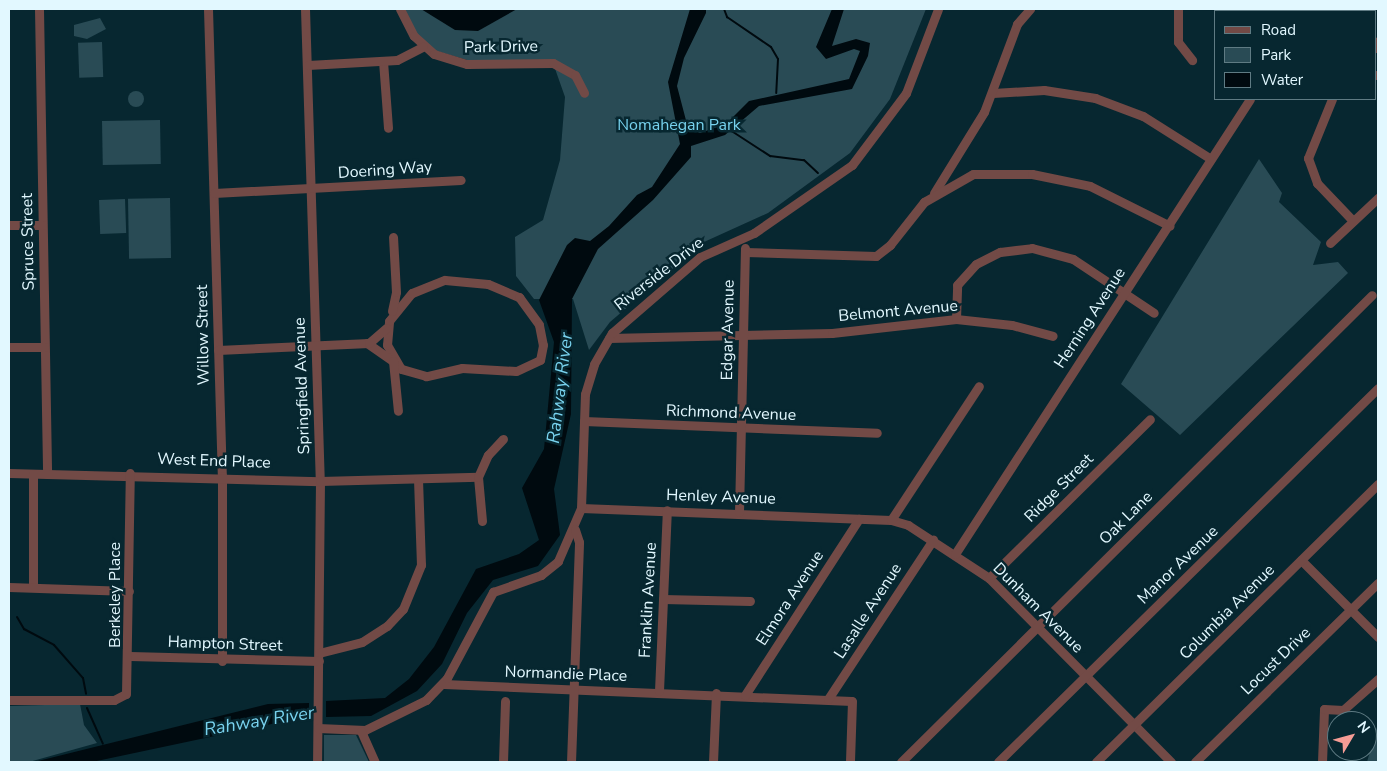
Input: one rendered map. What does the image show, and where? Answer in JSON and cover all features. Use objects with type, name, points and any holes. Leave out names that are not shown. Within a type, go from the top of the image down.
[{"type":"street","name":"Spruce Street","points":[[38,9],[46,474]]},
{"type":"street","name":"Willow Street","points":[[208,9],[222,476],[222,661]]},
{"type":"street","name":"Springfield Avenue","points":[[305,9],[320,481],[317,762]]},
{"type":"street","points":[[308,66],[383,61],[405,57],[423,47],[400,9]]},
{"type":"street","name":"Riverside Drive","points":[[444,684],[488,597],[500,587],[551,568],[575,530],[581,508],[584,421],[589,378],[609,338],[635,309],[700,256],[744,239],[821,190],[864,152],[906,93],[938,9]]},
{"type":"street","points":[[745,252],[869,258],[890,245],[933,195],[993,93],[1017,24],[1030,9]]},
{"type":"street","points":[[1178,9],[1178,42],[1192,60]]},
{"type":"street","name":"Park Drive","points":[[423,47],[467,64],[553,63],[575,75],[584,93]]},
{"type":"street","points":[[383,61],[388,128]]},
{"type":"street","points":[[993,93],[1044,90],[1095,98],[1143,116],[1211,159]]},
{"type":"street","name":"Herning Avenue","points":[[955,554],[1170,226],[1249,100]]},
{"type":"street","points":[[1332,100],[1309,149],[1310,165],[1317,182],[1353,221]]},
{"type":"street","points":[[933,195],[973,174],[1032,174],[1100,190],[1170,226]]},
{"type":"street","name":"Doering Way","points":[[214,193],[312,190],[461,180]]},
{"type":"street","points":[[1330,243],[1378,198]]},
{"type":"street","points":[[9,225],[42,226]]},
{"type":"street","points":[[393,237],[396,292],[386,328],[393,361],[398,411]]},
{"type":"street","name":"Edgar Avenue","points":[[739,512],[744,239]]},
{"type":"street","points":[[956,319],[955,294],[962,277],[987,257],[1015,249],[1064,255],[1154,313]]},
{"type":"street","points":[[218,350],[366,343],[378,339],[401,303],[424,286],[445,280],[479,282],[505,289],[525,302],[539,325],[543,345],[540,360],[522,370],[462,368],[426,376],[401,370],[393,361],[366,343]]},
{"type":"street","name":"Oak Lane","points":[[901,762],[1372,295]]},
{"type":"street","name":"Belmont Avenue","points":[[609,338],[832,333],[956,319],[1012,325],[1053,336]]},
{"type":"street","points":[[9,347],[44,346]]},
{"type":"street","points":[[891,520],[979,386]]},
{"type":"street","name":"Manor Avenue","points":[[998,762],[1378,388]]},
{"type":"street","name":"Ridge Street","points":[[989,578],[1150,418]]},
{"type":"street","name":"Richmond Avenue","points":[[584,421],[877,433]]},
{"type":"street","points":[[482,521],[478,477],[488,455],[504,439]]},
{"type":"street","name":"West End Place","points":[[9,473],[130,473],[320,481],[478,477]]},
{"type":"street","name":"Berkeley Place","points":[[9,700],[105,700],[126,694],[130,656],[130,473]]},
{"type":"street","points":[[33,474],[33,587]]},
{"type":"street","name":"Hampton Street","points":[[130,656],[222,661],[319,657],[362,642],[387,626],[402,609],[421,565],[418,480]]},
{"type":"street","name":"Columbia Avenue","points":[[1096,762],[1378,484]]},
{"type":"street","name":"Henley Avenue","points":[[581,508],[739,512],[859,518]]},
{"type":"street","name":"Franklin Avenue","points":[[659,691],[667,510]]},
{"type":"street","name":"Dunham Avenue","points":[[859,518],[891,520],[932,540],[989,578],[1171,762]]},
{"type":"street","name":"Elmora Avenue","points":[[745,695],[859,518]]},
{"type":"street","points":[[571,762],[572,689],[580,542],[575,530]]},
{"type":"street","name":"Lasalle Avenue","points":[[828,699],[932,540]]},
{"type":"street","points":[[1301,560],[1378,637]]},
{"type":"street","name":"Locust Drive","points":[[1195,762],[1378,583]]},
{"type":"street","points":[[9,587],[129,591]]},
{"type":"street","points":[[663,599],[750,602]]},
{"type":"street","points":[[1322,762],[1324,709],[1343,710],[1378,679]]},
{"type":"street","points":[[318,728],[360,731],[426,700],[444,684]]},
{"type":"street","name":"Normandie Place","points":[[444,684],[716,693],[852,701],[850,762]]},
{"type":"street","points":[[713,762],[716,693]]},
{"type":"street","points":[[503,762],[506,701]]},
{"type":"street","points":[[360,731],[374,762]]},
{"type":"green space","name":"Nomahegan Park","points":[[400,9],[926,9],[890,99],[850,153],[768,213],[704,242],[610,322],[589,350],[573,299],[534,299],[516,276],[515,237],[543,220],[560,160],[565,97],[553,63],[481,64],[423,47]]},
{"type":"green space","points":[[100,18],[106,29],[87,39],[74,36],[74,25]]},
{"type":"green space","points":[[102,42],[103,77],[79,78],[78,43]]},
{"type":"green space","points":[[136,91],[142,93],[144,99],[142,105],[136,107],[130,105],[128,99],[130,93]]},
{"type":"green space","points":[[160,120],[161,164],[103,165],[102,121]]},
{"type":"green space","points":[[1259,159],[1282,193],[1279,202],[1321,242],[1313,265],[1338,262],[1348,273],[1180,435],[1121,384]]},
{"type":"green space","points":[[170,198],[171,258],[129,259],[128,199]]},
{"type":"green space","points":[[125,199],[126,233],[100,234],[99,200]]},
{"type":"green space","points":[[80,704],[84,725],[97,743],[29,762],[10,762],[10,706]]},
{"type":"green space","points":[[1377,727],[1378,762],[1367,762],[1377,761]]},
{"type":"green space","points":[[324,735],[356,735],[369,762],[324,762]]},
{"type":"water","points":[[421,9],[517,9],[478,31],[455,30]]},
{"type":"water","name":"Rahway River","points":[[690,9],[706,9],[706,13],[684,58],[677,86],[688,128],[700,133],[726,124],[749,101],[849,79],[860,51],[854,49],[826,59],[816,47],[832,9],[844,9],[832,46],[856,39],[870,43],[868,56],[852,89],[759,106],[725,135],[691,146],[691,157],[653,200],[598,249],[572,299],[571,414],[554,489],[560,535],[538,566],[493,580],[467,613],[442,664],[417,691],[371,716],[326,717],[326,701],[385,698],[409,679],[434,647],[476,569],[519,554],[539,540],[522,488],[544,449],[554,342],[539,300],[567,245],[575,238],[590,241],[609,226],[637,195],[652,187],[680,144],[668,82]]},
{"type":"water","name":"Rahway River","points":[[309,703],[309,716],[92,762],[34,762],[268,704]]},
{"type":"waterway","points":[[724,9],[727,17],[771,47],[778,59],[776,93]]},
{"type":"waterway","points":[[730,130],[770,156],[804,160],[818,173]]},
{"type":"waterway","points":[[17,617],[24,629],[54,645],[83,678],[86,694]]},
{"type":"waterway","points":[[87,708],[103,744]]}]
